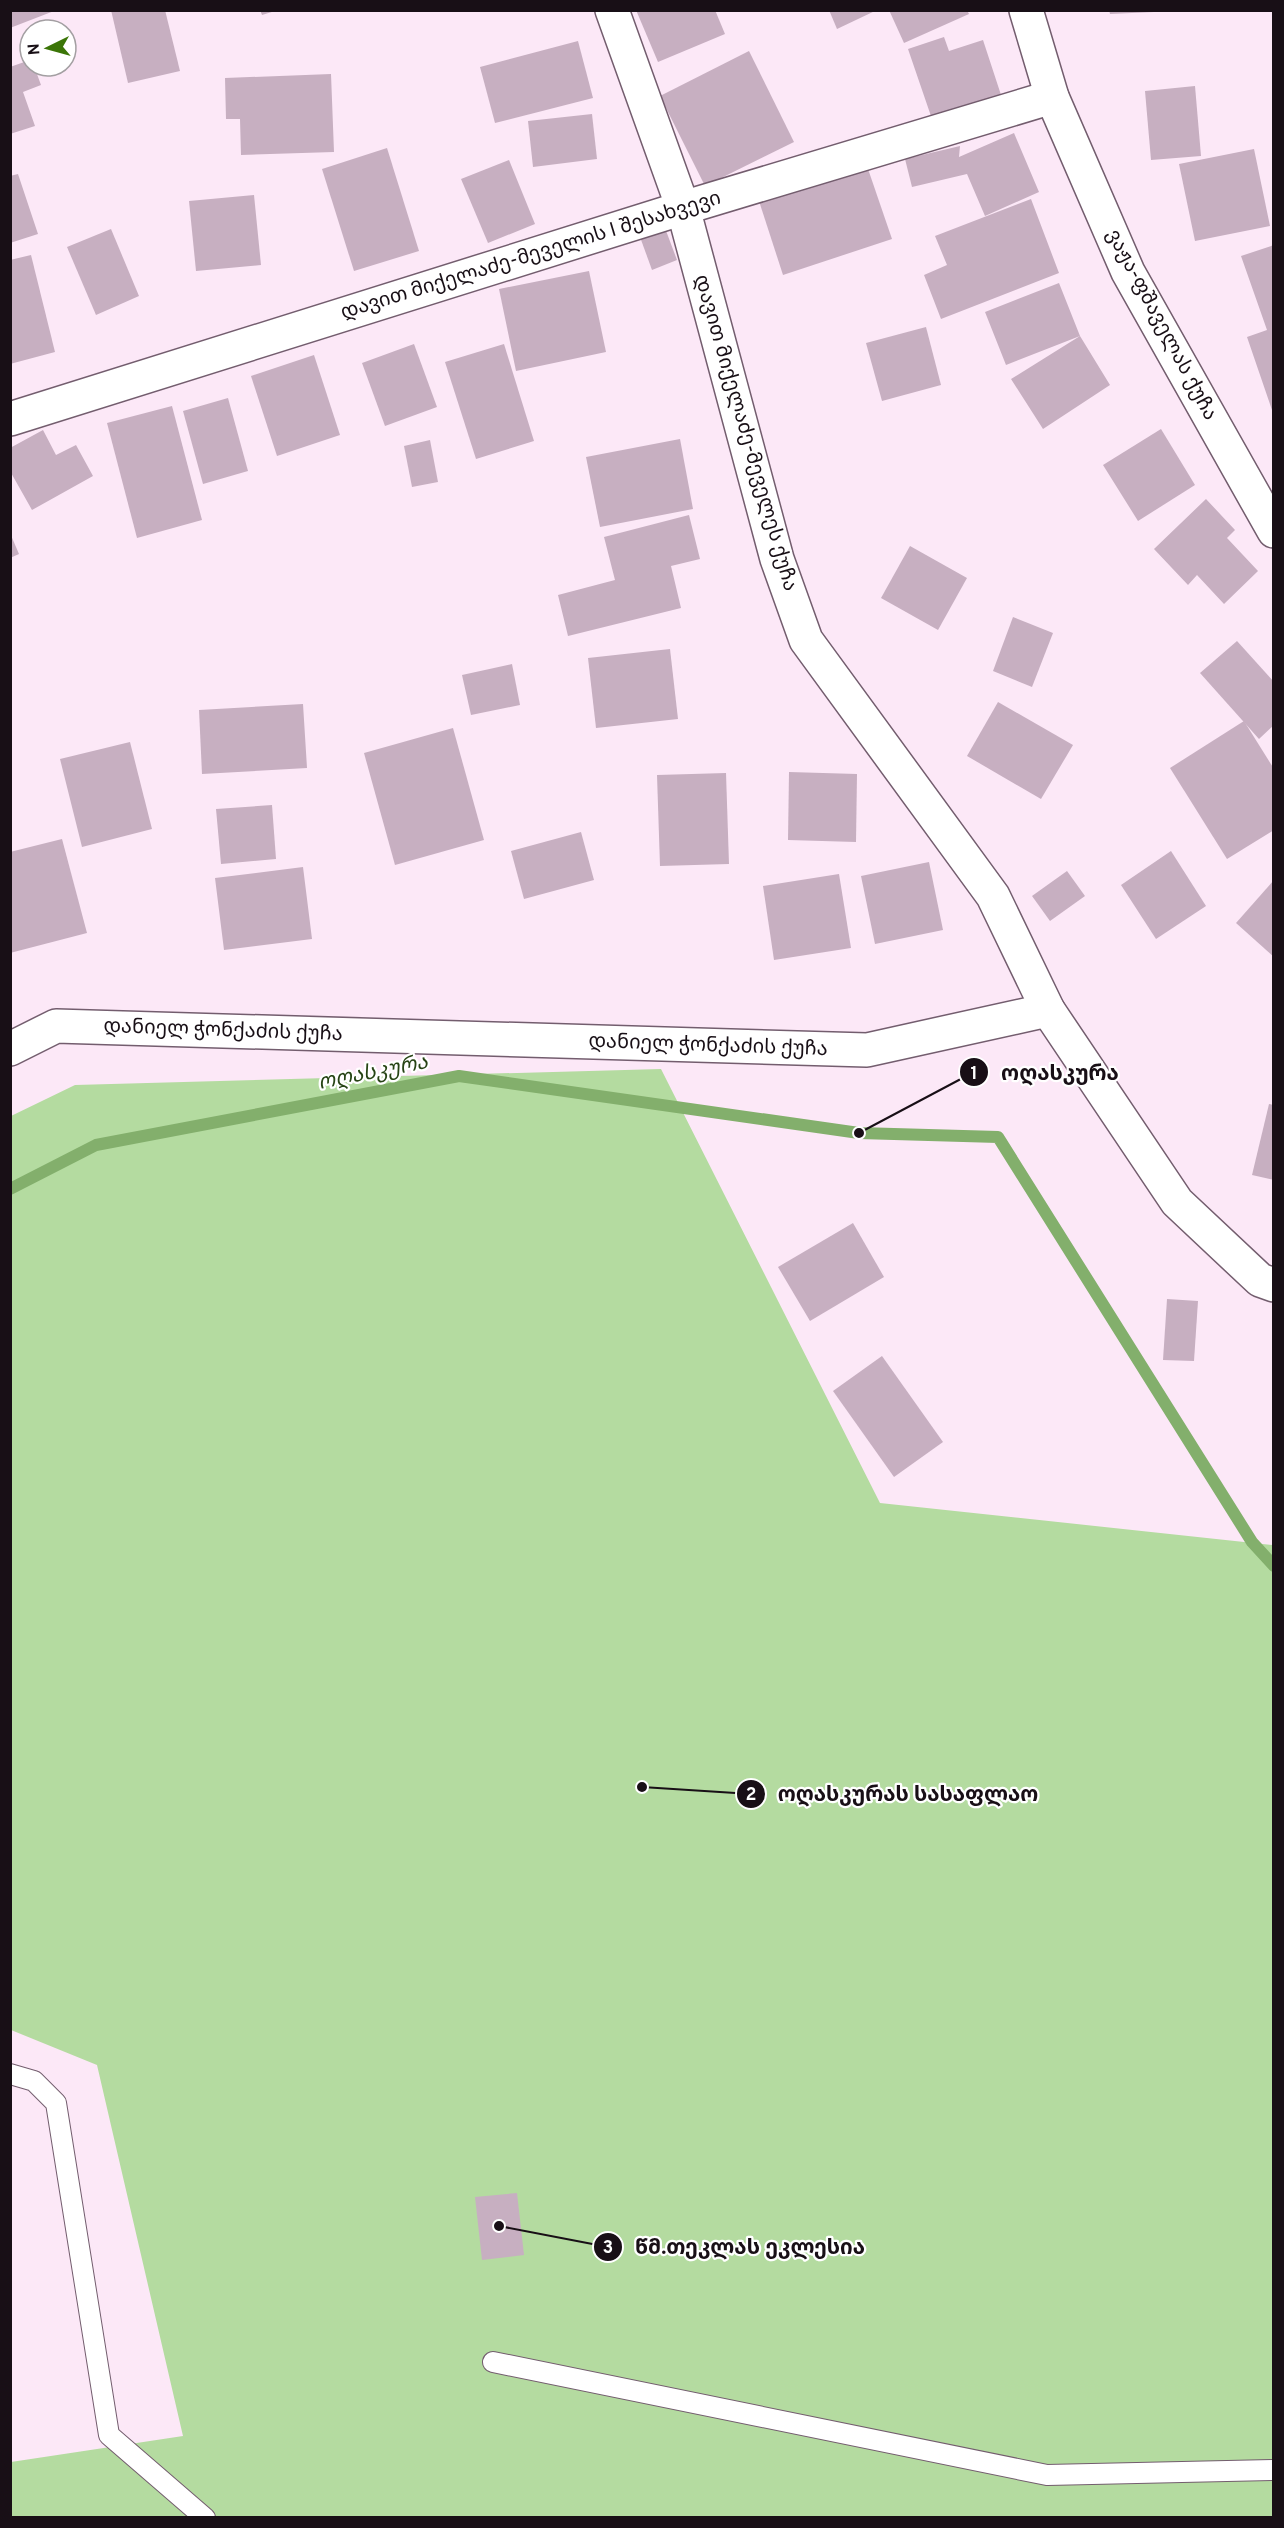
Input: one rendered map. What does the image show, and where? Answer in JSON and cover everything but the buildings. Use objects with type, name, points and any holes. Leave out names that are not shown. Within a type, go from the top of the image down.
[{"type":"street","name":"დავით მიქელაძე-მეველეს ქუჩა","points":[[612,10],[683,208],[777,559],[806,640],[993,896],[1048,1010]]},
{"type":"street","name":"ვაჟა-ფშაველას ქუჩა","points":[[1026,10],[1052,97],[1128,272],[1274,531]]},
{"type":"street","name":"დავით მიქელაძე-მეველის I შესახვევი","points":[[10,419],[683,208],[1052,97]]},
{"type":"street","name":"დანიელ ჭონქაძის ქუჩა","points":[[10,1049],[56,1026],[867,1050],[1048,1010]]},
{"type":"street","points":[[1048,1010],[1177,1202],[1260,1280],[1274,1285]]},
{"type":"lane","points":[[10,2074],[34,2081],[56,2103],[109,2435],[205,2517]]},
{"type":"lane","points":[[493,2362],[1047,2475],[1274,2470]]},
{"type":"green space","points":[[661,1069],[880,1503],[1273,1545],[1273,2517],[11,2518],[11,2462],[183,2436],[97,2065],[11,2030],[11,1116],[75,1085]]},
{"type":"waterway","name":"ოღასკურა","points":[[10,1189],[96,1145],[459,1076],[859,1133],[998,1137],[1252,1542],[1274,1566]]},
{"type":"place","name":"ოღასკურა","points":[[859,1133]]},
{"type":"place","name":"ოღასკურას სასაფლაო","points":[[642,1787]]},
{"type":"place","name":"წმ.თეკლას ეკლესია","points":[[499,2226]]}]
